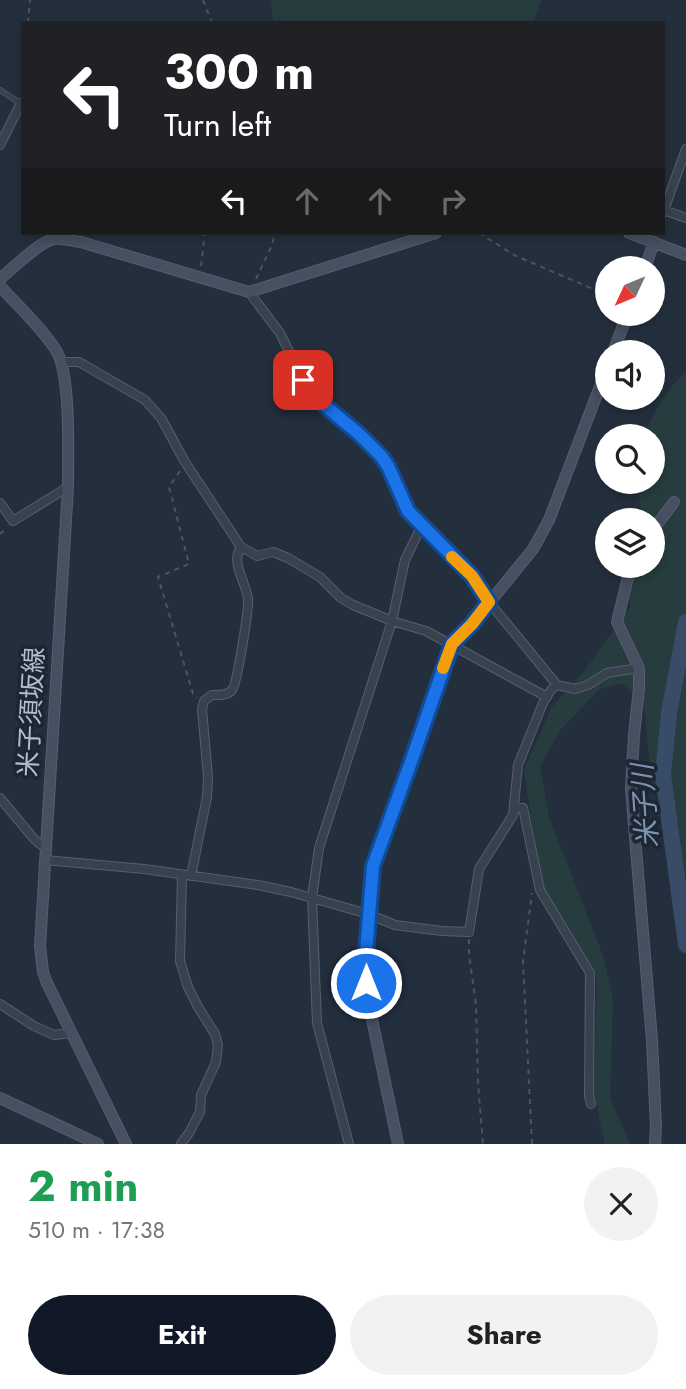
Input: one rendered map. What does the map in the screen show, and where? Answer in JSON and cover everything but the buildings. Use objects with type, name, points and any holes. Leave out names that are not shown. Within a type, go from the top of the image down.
[{"type":"street","points":[[0,145],[21,103]]},
{"type":"street","points":[[665,208],[672,185],[684,164],[686,149]]},
{"type":"street","points":[[665,211],[686,218]]},
{"type":"street","points":[[0,279],[50,239],[65,239],[249,292],[430,235]]},
{"type":"street","points":[[649,256],[656,237],[686,256]]},
{"type":"street","name":"米子須坂線","points":[[0,286],[51,343],[62,362],[65,385],[68,487],[41,959],[47,983],[126,1144]]},
{"type":"street","points":[[249,292],[280,333],[303,380],[324,405],[381,456],[408,511],[472,576],[489,602],[557,685],[575,689],[588,685],[607,673],[639,668]]},
{"type":"street","points":[[62,362],[79,362],[145,400],[161,418],[185,463],[242,547],[257,556],[273,552],[288,558],[320,578],[341,598],[353,605],[452,644],[547,697]]},
{"type":"street","points":[[398,1144],[368,1000],[365,965],[373,866],[452,644],[533,550],[549,520],[595,399]]},
{"type":"street","points":[[0,503],[13,521],[68,487]]},
{"type":"street","points":[[665,514],[674,502]]},
{"type":"street","points":[[349,1144],[317,1023],[312,898],[319,848],[392,621],[405,560],[422,525]]},
{"type":"street","points":[[181,1144],[200,1112],[201,1095],[216,1062],[218,1045],[215,1034],[188,987],[180,961],[186,875],[207,797],[208,777],[202,709],[204,701],[212,695],[229,693],[234,688],[248,600],[237,562],[237,552],[242,547]]},
{"type":"street","points":[[628,578],[617,622],[639,668],[631,789],[652,1040],[655,1144]]},
{"type":"street","points":[[0,798],[46,855],[258,885],[368,914],[395,925],[469,932],[479,869],[513,814],[518,765],[547,697],[557,685]]},
{"type":"street","points":[[514,807],[523,808],[540,890],[590,973],[591,1104]]},
{"type":"street","points":[[0,1004],[34,1026],[54,1035],[71,1033]]},
{"type":"street","points":[[0,1098],[98,1144]]},
{"type":"lane","points":[[0,90],[21,103]]},
{"type":"path","points":[[28,21],[30,0]]},
{"type":"path","points":[[202,0],[211,21]]},
{"type":"path","points":[[200,277],[205,235]]},
{"type":"path","points":[[249,292],[274,235]]},
{"type":"path","points":[[482,235],[516,256],[595,290]]},
{"type":"path","points":[[185,463],[169,487],[189,564],[158,577],[194,697],[204,701]]},
{"type":"path","points":[[0,534],[13,521]]},
{"type":"path","points":[[532,1144],[523,961],[531,897],[538,879]]},
{"type":"path","points":[[469,932],[484,1144]]},
{"type":"green space","points":[[271,0],[541,0],[534,21],[273,21]]},
{"type":"green space","points":[[686,373],[686,921],[678,831],[652,787],[644,704],[622,683],[600,689],[562,728],[540,766],[549,818],[604,958],[613,1000],[610,1098],[630,1144],[605,1144],[594,1094],[597,979],[541,886],[524,770],[551,708],[583,673],[630,607],[627,578],[665,578],[665,508],[640,508],[639,494],[665,494],[665,424],[649,424],[657,410],[665,410],[665,396]]},
{"type":"waterway","name":"米子川","points":[[686,622],[669,713],[663,774],[686,945]]},
{"type":"slow traffic","points":[[443,668],[452,644],[489,602],[472,576],[452,557]]},
{"type":"route","points":[[303,380],[324,405],[381,456],[408,511],[472,576],[489,602],[452,644],[373,866],[368,914],[366,983]]}]
